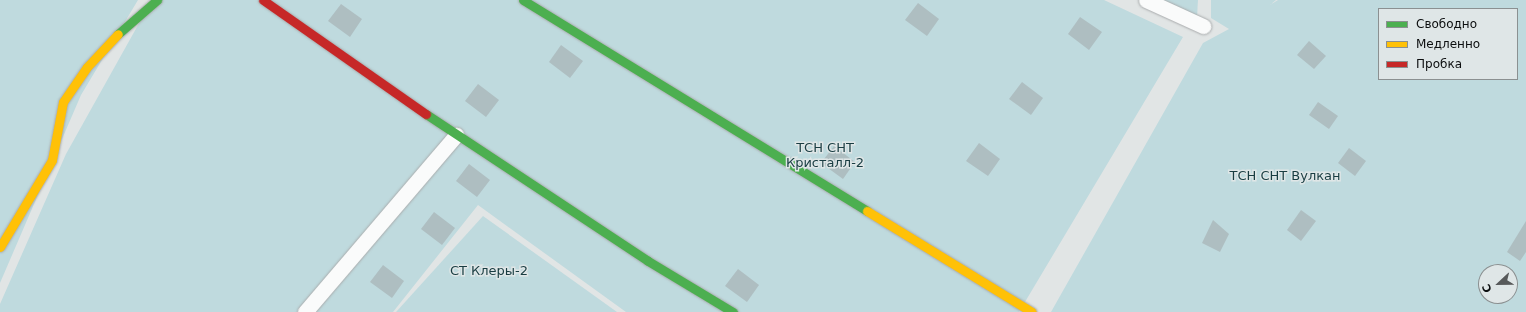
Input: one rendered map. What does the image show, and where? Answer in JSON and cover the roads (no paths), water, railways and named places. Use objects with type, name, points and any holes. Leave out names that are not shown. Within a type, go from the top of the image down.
[{"type":"street","points":[[0,247],[52,160],[63,102],[87,67],[119,33],[157,0]]},
{"type":"street","points":[[263,0],[456,135],[648,261],[733,312]]},
{"type":"street","points":[[523,0],[1032,312]]},
{"type":"street","points":[[1146,0],[1204,26]]},
{"type":"street","points":[[305,312],[456,135]]},
{"type":"park label","name":"ТСН СНТ Кристалл-2","points":[[825,156]]},
{"type":"park label","name":"ТСН СНТ Вулкан","points":[[1285,176]]},
{"type":"park label","name":"СТ Клеры-2","points":[[489,271]]}]
